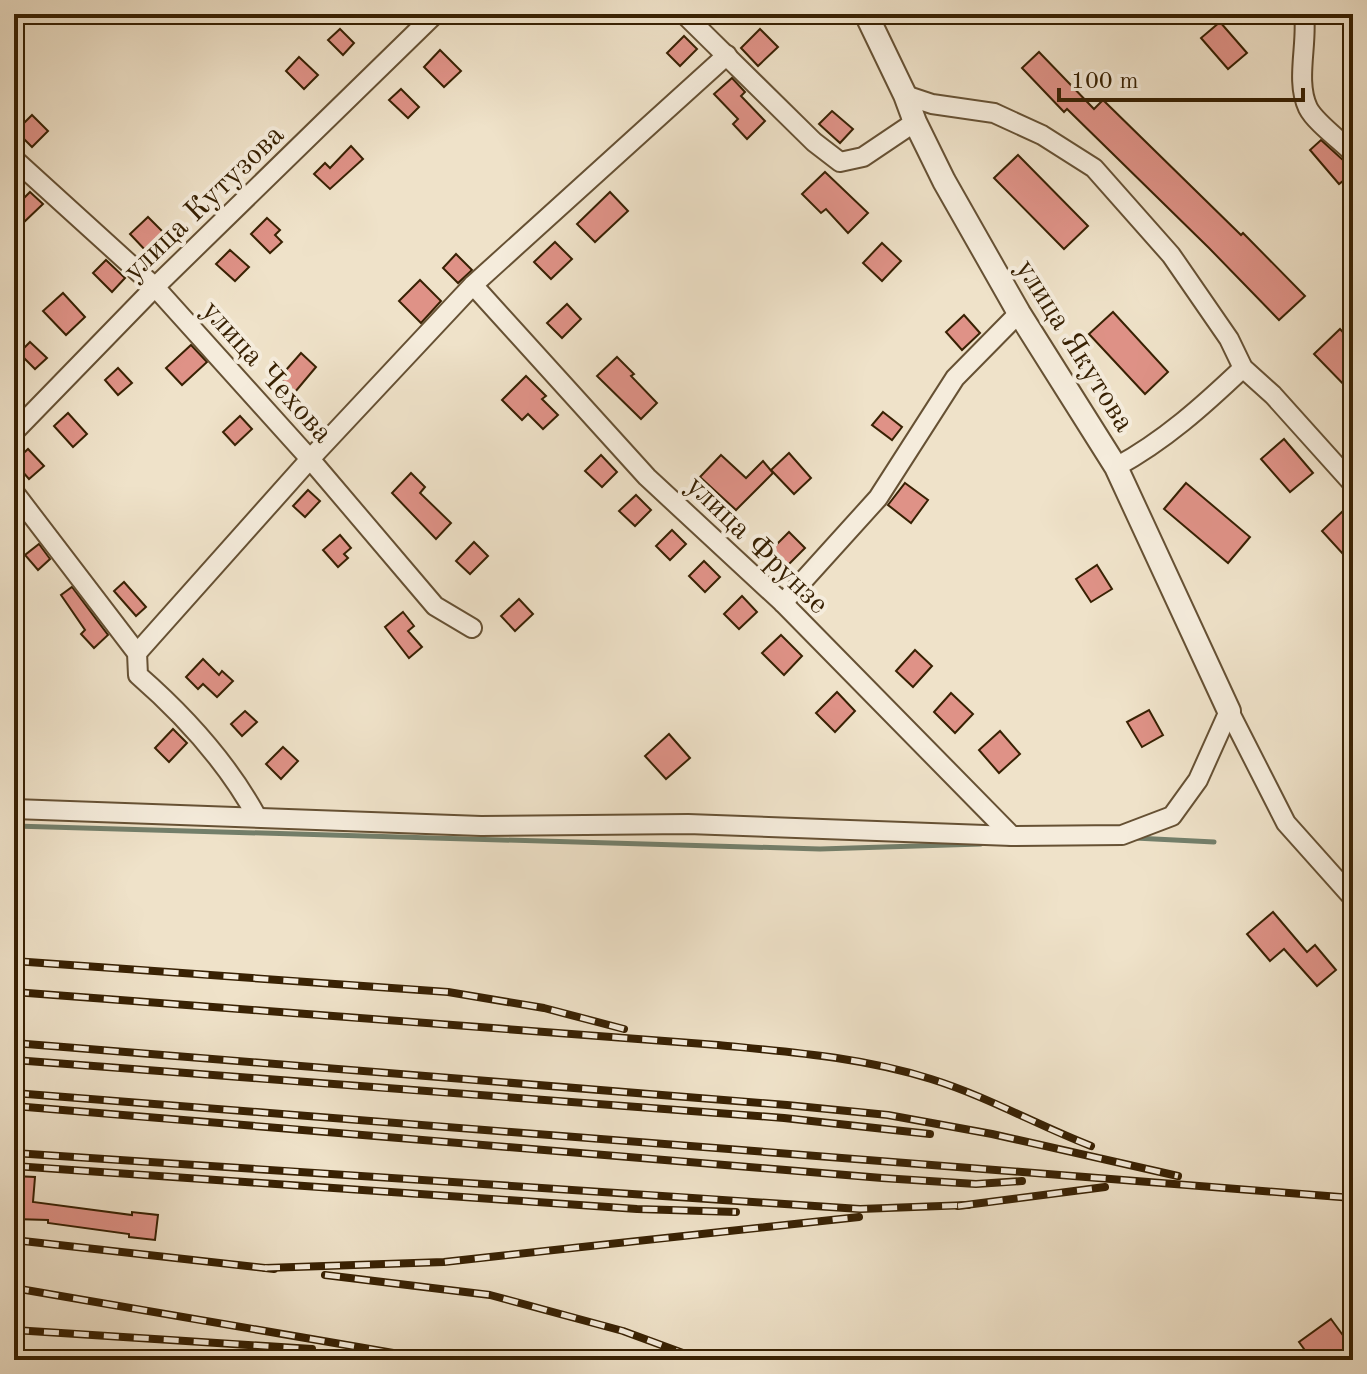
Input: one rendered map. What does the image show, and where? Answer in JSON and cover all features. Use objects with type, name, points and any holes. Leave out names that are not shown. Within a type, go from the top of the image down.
[{"type":"street","name":"улица Кутузова","points":[[14,432],[155,287],[435,14]]},
{"type":"street","points":[[684,14],[814,142],[840,162],[863,157],[915,122]]},
{"type":"street","name":"улица Якутова","points":[[866,14],[944,181],[1019,313],[1116,467],[1229,711]]},
{"type":"street","points":[[1304,14],[1307,34],[1303,88],[1309,110],[1353,153]]},
{"type":"street","points":[[137,653],[310,459],[473,285],[727,55]]},
{"type":"street","points":[[905,95],[932,104],[994,113],[1042,135],[1094,168],[1171,255],[1229,339],[1243,368],[1273,395],[1353,484]]},
{"type":"street","name":"улица Чехова","points":[[14,159],[155,287],[310,459],[435,606],[472,628]]},
{"type":"street","name":"улица Фрунзе","points":[[473,285],[647,477],[783,603],[1012,836]]},
{"type":"street","points":[[783,603],[878,498],[955,378],[1019,313]]},
{"type":"street","points":[[1116,467],[1143,453],[1187,420],[1243,368]]},
{"type":"street","points":[[14,492],[137,653],[138,675],[169,702],[226,767],[257,817]]},
{"type":"street","points":[[14,809],[481,826],[688,824],[1012,836],[1122,835],[1172,816],[1198,780],[1229,711]]},
{"type":"street","points":[[1229,711],[1286,823],[1353,898]]},
{"type":"building","points":[[1220,22],[1247,53],[1228,69],[1201,38]]},
{"type":"building","points":[[340,29],[354,43],[343,55],[328,40]]},
{"type":"building","points":[[760,29],[778,47],[758,66],[741,48]]},
{"type":"building","points":[[684,36],[697,49],[680,66],[667,53]]},
{"type":"building","points":[[440,50],[461,71],[444,87],[424,67]]},
{"type":"building","points":[[1039,52],[1094,109],[1103,100],[1305,296],[1279,320],[1209,248],[1067,109],[1064,112],[1022,68]]},
{"type":"building","points":[[299,57],[318,75],[304,89],[286,71]]},
{"type":"building","points":[[732,78],[745,92],[741,96],[765,121],[747,139],[733,124],[738,119],[714,94]]},
{"type":"building","points":[[401,89],[419,107],[408,118],[389,100]]},
{"type":"building","points":[[832,111],[853,129],[840,143],[819,124]]},
{"type":"building","points":[[32,115],[48,131],[32,147],[16,131]]},
{"type":"building","points":[[1321,140],[1345,162],[1353,165],[1353,173],[1339,184],[1310,150]]},
{"type":"building","points":[[351,146],[363,159],[330,189],[314,174],[325,163],[330,168]]},
{"type":"building","points":[[1018,155],[1088,226],[1064,249],[994,178]]},
{"type":"building","points":[[825,172],[868,213],[848,233],[826,209],[821,213],[802,194]]},
{"type":"building","points":[[30,192],[43,204],[23,223],[14,214],[14,208]]},
{"type":"building","points":[[610,192],[628,211],[595,242],[577,224]]},
{"type":"building","points":[[148,217],[166,235],[148,253],[130,234]]},
{"type":"building","points":[[267,218],[280,230],[275,235],[282,242],[270,253],[251,234]]},
{"type":"building","points":[[555,242],[572,259],[551,279],[534,262]]},
{"type":"building","points":[[882,243],[901,261],[882,281],[863,263]]},
{"type":"building","points":[[230,250],[249,267],[235,281],[216,264]]},
{"type":"building","points":[[456,254],[472,270],[458,283],[443,268]]},
{"type":"building","points":[[106,260],[125,278],[112,292],[93,273]]},
{"type":"building","points":[[420,280],[441,301],[421,323],[399,301]]},
{"type":"building","points":[[63,293],[85,317],[66,335],[43,311]]},
{"type":"building","points":[[567,304],[581,319],[562,338],[547,323]]},
{"type":"building","points":[[1113,312],[1168,372],[1145,394],[1089,334]]},
{"type":"building","points":[[964,315],[980,333],[962,350],[946,332]]},
{"type":"building","points":[[1340,329],[1353,343],[1353,394],[1314,354]]},
{"type":"building","points":[[30,342],[47,358],[35,369],[19,353]]},
{"type":"building","points":[[191,345],[207,362],[182,385],[166,368]]},
{"type":"building","points":[[301,353],[316,367],[295,392],[279,378]]},
{"type":"building","points":[[617,357],[657,403],[641,419],[597,376]]},
{"type":"building","points":[[118,368],[132,383],[118,395],[105,380]]},
{"type":"building","points":[[526,376],[546,396],[542,399],[558,415],[543,429],[528,414],[522,420],[502,400]]},
{"type":"building","points":[[883,412],[902,427],[892,440],[872,425]]},
{"type":"building","points":[[68,413],[87,434],[73,447],[54,426]]},
{"type":"building","points":[[240,416],[252,429],[235,445],[223,432]]},
{"type":"building","points":[[1284,439],[1313,473],[1290,492],[1261,459]]},
{"type":"building","points":[[28,449],[44,466],[29,479],[14,462]]},
{"type":"building","points":[[789,453],[811,478],[794,494],[771,470]]},
{"type":"building","points":[[601,455],[617,472],[602,487],[585,471]]},
{"type":"building","points":[[721,455],[746,478],[763,461],[773,473],[736,510],[700,477]]},
{"type":"building","points":[[411,473],[425,487],[420,493],[451,523],[436,539],[392,493]]},
{"type":"building","points":[[905,483],[928,500],[911,523],[888,505]]},
{"type":"building","points":[[1186,483],[1250,537],[1228,563],[1164,509]]},
{"type":"building","points":[[308,490],[320,501],[305,517],[293,506]]},
{"type":"building","points":[[636,495],[651,510],[635,526],[619,511]]},
{"type":"building","points":[[1344,510],[1353,520],[1353,565],[1322,531]]},
{"type":"building","points":[[672,530],[686,544],[670,560],[656,546]]},
{"type":"building","points":[[789,532],[805,548],[788,565],[772,549]]},
{"type":"building","points":[[340,535],[351,548],[344,554],[348,558],[338,567],[323,550]]},
{"type":"building","points":[[474,542],[488,556],[470,574],[456,561]]},
{"type":"building","points":[[39,544],[50,559],[38,570],[25,555]]},
{"type":"building","points":[[704,561],[720,577],[705,592],[689,576]]},
{"type":"building","points":[[1097,565],[1112,589],[1091,602],[1076,579]]},
{"type":"building","points":[[124,582],[146,607],[136,616],[114,591]]},
{"type":"building","points":[[72,587],[108,635],[94,648],[81,634],[85,630],[61,595]]},
{"type":"building","points":[[742,596],[757,612],[739,629],[724,614]]},
{"type":"building","points":[[519,599],[533,614],[515,631],[501,616]]},
{"type":"building","points":[[403,612],[414,626],[408,631],[422,647],[409,658],[385,627]]},
{"type":"building","points":[[781,635],[802,656],[784,675],[762,653]]},
{"type":"building","points":[[915,650],[932,666],[913,687],[896,671]]},
{"type":"building","points":[[203,659],[219,675],[222,671],[233,681],[217,697],[203,684],[198,689],[186,677]]},
{"type":"building","points":[[837,692],[855,711],[835,732],[816,713]]},
{"type":"building","points":[[951,693],[973,714],[955,733],[934,712]]},
{"type":"building","points":[[1149,710],[1163,735],[1142,747],[1127,722]]},
{"type":"building","points":[[245,711],[257,722],[242,736],[231,724]]},
{"type":"building","points":[[173,729],[187,743],[169,762],[155,748]]},
{"type":"building","points":[[1000,731],[1020,754],[999,773],[979,750]]},
{"type":"building","points":[[669,734],[690,758],[666,779],[645,756]]},
{"type":"building","points":[[283,747],[298,761],[281,779],[266,764]]},
{"type":"building","points":[[1273,912],[1307,952],[1315,945],[1336,970],[1317,986],[1284,949],[1270,961],[1247,934]]},
{"type":"building","points":[[14,1176],[35,1177],[33,1202],[132,1215],[132,1212],[158,1215],[155,1240],[48,1223],[48,1220],[14,1219]]},
{"type":"building","points":[[1331,1319],[1353,1349],[1353,1360],[1312,1360],[1299,1342]]},
{"type":"waterway","points":[[14,826],[820,849],[981,844]]},
{"type":"waterway","points":[[1135,838],[1214,842]]},
{"type":"railway","points":[[14,961],[448,992],[544,1008],[624,1029]]},
{"type":"railway","points":[[14,992],[718,1045],[826,1056],[879,1065],[951,1086],[1091,1146]]},
{"type":"railway","points":[[14,1043],[888,1115],[992,1134],[1178,1176]]},
{"type":"railway","points":[[14,1060],[784,1118],[930,1134]]},
{"type":"railway","points":[[14,1093],[1353,1198]]},
{"type":"railway","points":[[14,1106],[882,1178],[976,1184],[1022,1181]]},
{"type":"railway","points":[[14,1153],[860,1209],[968,1205]]},
{"type":"railway","points":[[14,1166],[637,1209],[736,1212]]},
{"type":"railway","points":[[958,1206],[1105,1187]]},
{"type":"railway","points":[[265,1268],[444,1262],[859,1217]]},
{"type":"railway","points":[[14,1240],[274,1269]]},
{"type":"railway","points":[[325,1275],[490,1295],[623,1331],[702,1360]]},
{"type":"railway","points":[[14,1288],[434,1360]]},
{"type":"railway","points":[[14,1330],[312,1349]]}]
